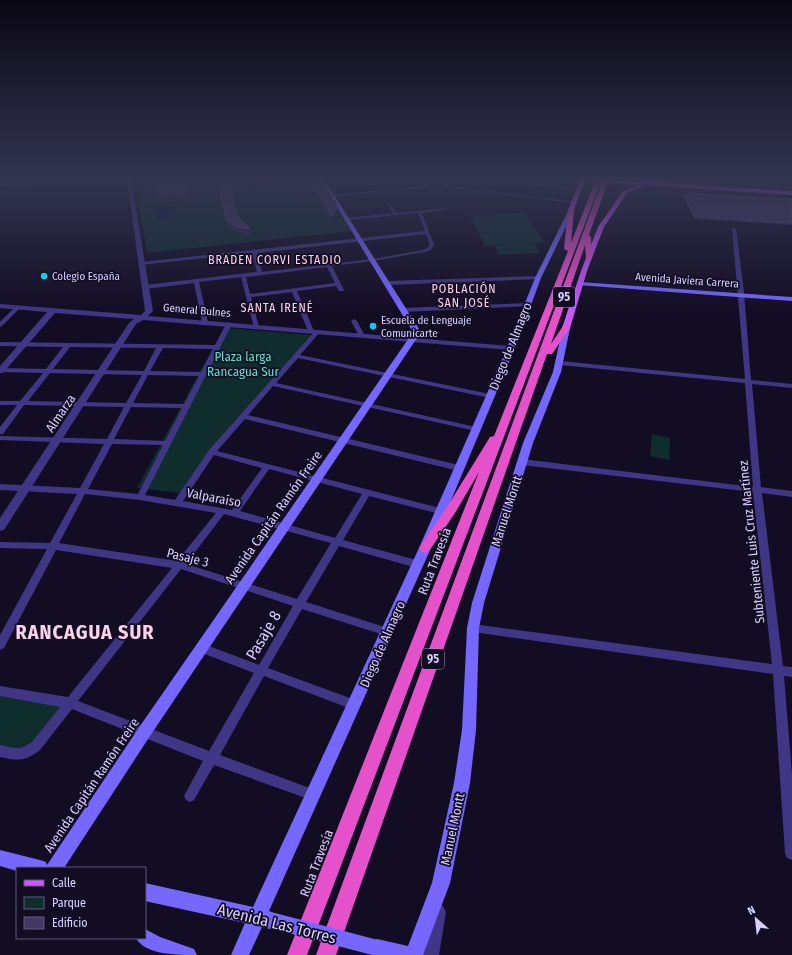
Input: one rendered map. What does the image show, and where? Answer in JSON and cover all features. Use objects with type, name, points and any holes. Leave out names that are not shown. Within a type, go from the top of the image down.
[{"type":"highway","points":[[568,258],[571,224]]},
{"type":"highway","name":"Ruta Travesía","points":[[297,955],[583,224]]},
{"type":"highway","name":"95","points":[[326,955],[590,224]]},
{"type":"highway","points":[[588,231],[589,258]]},
{"type":"highway","points":[[540,364],[566,328]]},
{"type":"highway","points":[[425,548],[451,510],[486,450],[502,430]]},
{"type":"main road","points":[[350,224],[415,331],[412,340]]},
{"type":"main road","name":"Diego de Almagro","points":[[240,955],[266,919],[314,795],[425,548],[511,348],[538,278],[564,224]]},
{"type":"main road","name":"Manuel Montt","points":[[414,955],[441,883],[466,759],[473,628],[489,564],[535,424],[552,386],[560,363],[566,328],[589,258],[603,224]]},
{"type":"main road","name":"Avenida Javiera Carrera","points":[[580,284],[792,299]]},
{"type":"main road","name":"Avenida Capitán Ramón Freire","points":[[55,867],[243,586],[285,527],[412,340]]},
{"type":"main road","points":[[0,858],[36,867]]},
{"type":"main road","name":"Avenida Las Torres","points":[[146,892],[266,919],[408,955]]},
{"type":"main road","points":[[146,939],[155,945],[188,955]]},
{"type":"street","points":[[136,224],[149,310],[143,317]]},
{"type":"street","points":[[145,287],[329,266],[427,250],[432,245],[424,224]]},
{"type":"street","name":"Subteniente Luis Cruz Martínez","points":[[734,229],[742,295],[758,489],[778,670],[792,853]]},
{"type":"street","points":[[142,264],[427,232]]},
{"type":"street","points":[[254,252],[260,274]]},
{"type":"street","points":[[329,266],[341,290]]},
{"type":"street","points":[[243,275],[256,327]]},
{"type":"street","points":[[387,283],[538,278]]},
{"type":"street","points":[[196,281],[205,322]]},
{"type":"street","points":[[248,296],[338,284]]},
{"type":"street","points":[[177,503],[212,452],[296,356],[314,332],[294,290]]},
{"type":"street","points":[[403,310],[527,305]]},
{"type":"street","name":"General Bulnes","points":[[0,306],[511,348]]},
{"type":"street","points":[[0,325],[18,307]]},
{"type":"street","points":[[0,370],[53,310]]},
{"type":"street","name":"Almarza","points":[[0,527],[120,346],[133,323],[143,317]]},
{"type":"street","points":[[354,321],[362,336]]},
{"type":"street","points":[[140,497],[229,324]]},
{"type":"street","points":[[0,344],[218,347]]},
{"type":"street","points":[[0,432],[68,345]]},
{"type":"street","points":[[0,645],[160,346]]},
{"type":"street","points":[[296,356],[490,396]]},
{"type":"street","points":[[560,363],[792,386]]},
{"type":"street","points":[[0,370],[204,374]]},
{"type":"street","points":[[272,384],[476,430]]},
{"type":"street","points":[[0,403],[187,406]]},
{"type":"street","points":[[244,416],[459,468]]},
{"type":"street","points":[[0,438],[168,443]]},
{"type":"street","points":[[212,452],[440,511]]},
{"type":"street","points":[[522,462],[792,494]]},
{"type":"street","points":[[234,513],[267,466]]},
{"type":"street","name":"Valparaíso","points":[[0,488],[82,491],[140,497],[234,513],[417,564]]},
{"type":"street","name":"Pasaje 8","points":[[190,796],[299,604],[367,492]]},
{"type":"street","points":[[0,751],[18,756],[28,753],[36,746],[222,511]]},
{"type":"street","name":"Pasaje 3","points":[[0,545],[54,546],[179,565],[387,632]]},
{"type":"street","points":[[473,628],[792,672]]},
{"type":"street","points":[[201,648],[354,706]]},
{"type":"street","points":[[0,691],[70,703],[211,758],[314,795]]},
{"type":"street","name":"Manuel Montt","points":[[430,955],[441,883]]},
{"type":"green space","points":[[142,224],[346,224],[351,231],[147,253]]},
{"type":"green space","points":[[474,224],[532,224],[545,243],[485,246]]},
{"type":"green space","points":[[534,244],[540,253],[499,255],[495,246]]},
{"type":"green space","name":"Plaza larga Rancagua Sur","points":[[227,328],[312,335],[181,493],[137,488],[214,346]]},
{"type":"green space","points":[[652,434],[670,438],[669,460],[650,456]]},
{"type":"green space","points":[[0,691],[70,703],[36,746],[0,751]]},
{"type":"building","points":[[232,224],[245,224],[250,229],[235,226]]},
{"type":"place","name":"Colegio España","points":[[44,276]]},
{"type":"place","name":"Escuela de Lenguaje Comunicarte","points":[[373,326]]},
{"type":"district","name":"BRADEN CORVI ESTADIO","points":[[275,260]]},
{"type":"district","name":"POBLACIÓN SAN JOSÉ","points":[[464,296]]},
{"type":"district","name":"SANTA IRENÉ","points":[[277,308]]},
{"type":"district","name":"RANCAGUA SUR","points":[[85,632]]}]
